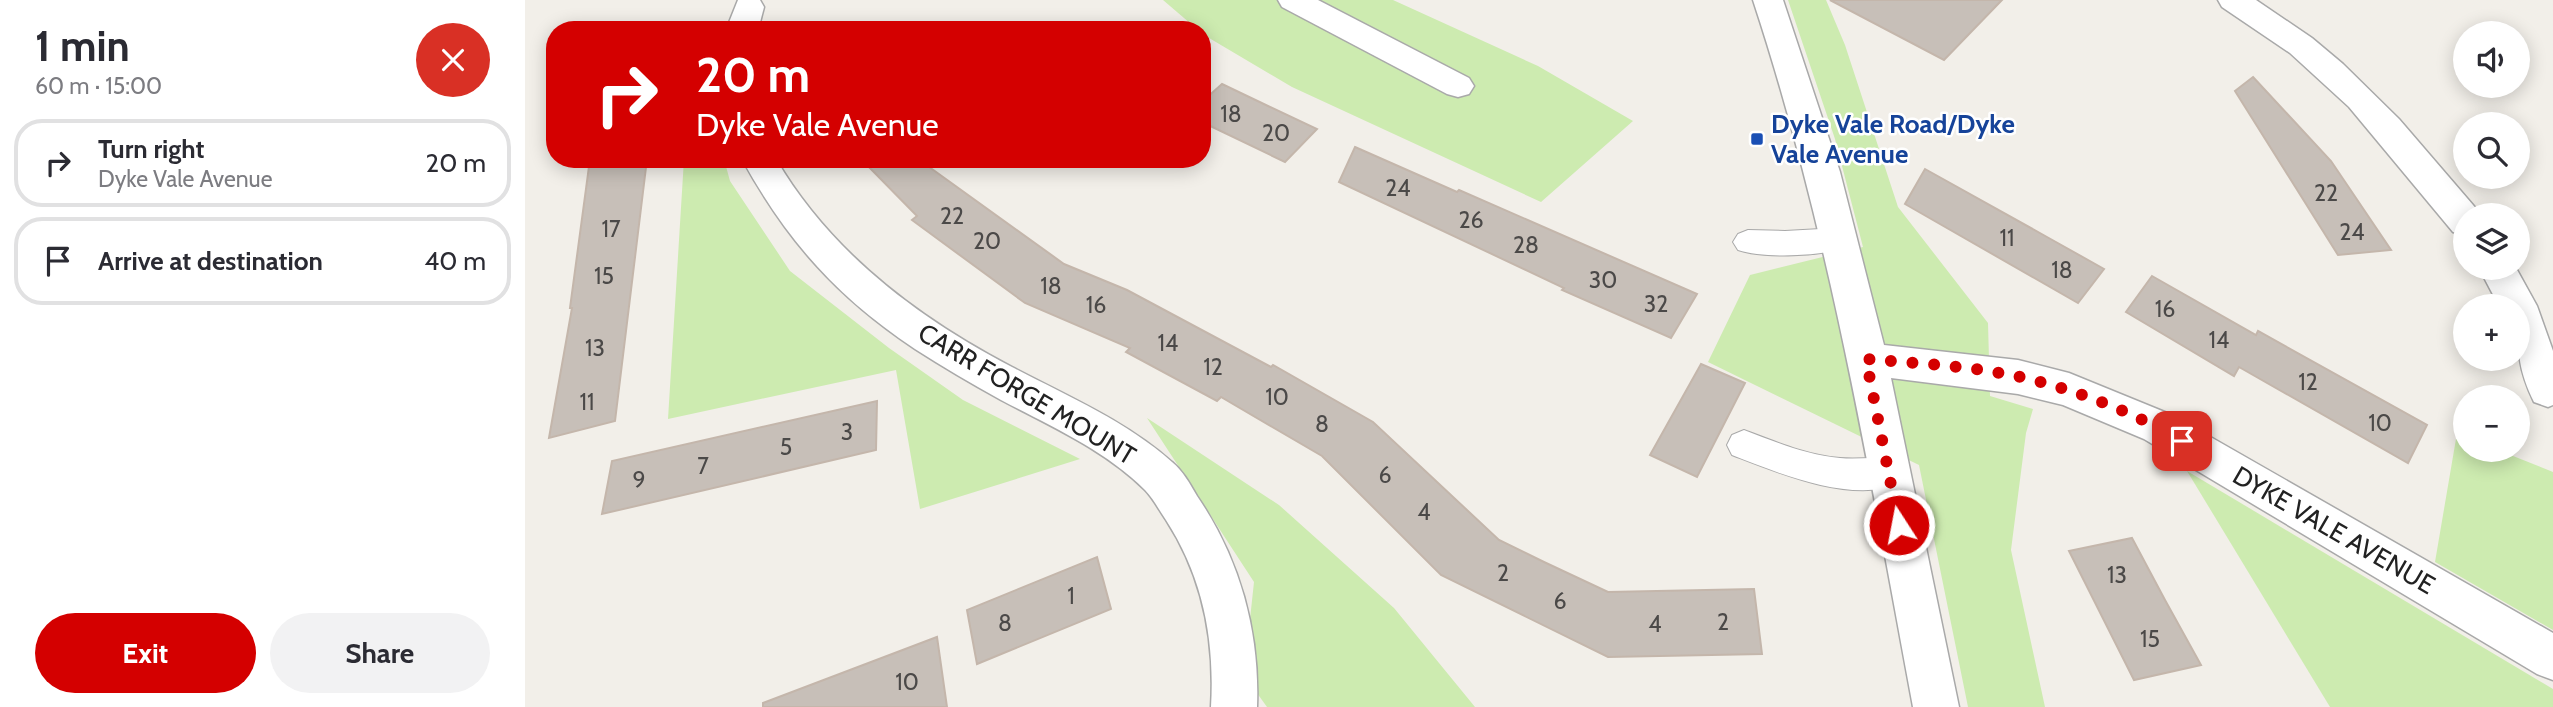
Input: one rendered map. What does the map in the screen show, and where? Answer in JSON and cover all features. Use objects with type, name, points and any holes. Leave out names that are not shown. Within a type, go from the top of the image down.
[{"type":"street","points":[[1293,0],[1458,86]]},
{"type":"street","points":[[1768,0],[1818,151],[1839,239],[1866,359],[1935,707]]},
{"type":"street","points":[[2233,0],[2294,40],[2344,80],[2402,142],[2453,206]]},
{"type":"street","name":"CARR FORGE MOUNT","points":[[763,168],[771,185],[810,237],[864,290],[938,345],[1080,422],[1125,449],[1158,475],[1185,512],[1210,557],[1226,606],[1235,656],[1234,707]]},
{"type":"street","points":[[2530,340],[2548,390]]},
{"type":"street","name":"DYKE VALE AVENUE","points":[[1866,359],[2009,375],[2069,390],[2158,427],[2553,658]]},
{"type":"lane","points":[[1748,242],[1785,243],[1839,239]]},
{"type":"lane","points":[[1744,445],[1799,466],[1840,473],[1889,473]]},
{"type":"green space","points":[[1163,0],[1393,0],[1538,66],[1633,121],[1541,202],[1292,87],[1211,39],[1211,21],[1188,21]]},
{"type":"green space","points":[[1788,0],[1826,0],[1845,45],[1898,207],[1988,323],[1990,396],[2033,409],[2026,433],[2011,550],[2045,707],[1968,707],[1919,465],[1708,362],[1750,275],[1863,247],[1835,139]]},
{"type":"green space","points":[[683,168],[726,168],[730,181],[790,271],[889,348],[963,400],[1080,459],[920,509],[896,370],[668,419]]},
{"type":"green space","points":[[1147,418],[1279,505],[1394,608],[1475,707],[1267,707],[1244,675],[1254,582]]},
{"type":"green space","points":[[2453,456],[2453,462],[2528,462],[2553,472],[2553,630],[2435,562]]},
{"type":"green space","points":[[2187,471],[2553,689],[2553,707],[2330,707]]},
{"type":"building","points":[[1830,0],[2002,0],[1944,60]]},
{"type":"building","points":[[2253,77],[2331,161],[2391,250],[2338,255],[2235,91]]},
{"type":"building","points":[[1222,84],[1317,129],[1285,162],[1211,126],[1211,94]]},
{"type":"building","points":[[1355,147],[1697,294],[1671,338],[1562,290],[1564,288],[1339,182]]},
{"type":"building","points":[[589,168],[646,168],[615,421],[549,438]]},
{"type":"building","points":[[870,168],[931,168],[1064,264],[1127,290],[1271,367],[1273,365],[1373,422],[1499,540],[1544,562],[1608,592],[1754,589],[1762,654],[1608,657],[1441,575],[1322,456],[1221,397],[1217,401],[1126,352],[1130,348],[1025,303],[912,220],[917,216]]},
{"type":"building","points":[[1925,169],[2104,269],[2078,303],[1905,204]]},
{"type":"building","points":[[2152,276],[2256,335],[2258,331],[2427,425],[2408,463],[2239,367],[2234,376],[2126,312]]},
{"type":"building","points":[[1701,364],[1745,383],[1697,477],[1650,455]]},
{"type":"building","points":[[877,401],[876,450],[602,514],[612,461]]},
{"type":"building","points":[[2132,538],[2201,665],[2134,680],[2069,551]]},
{"type":"building","points":[[1097,557],[1111,609],[977,664],[967,610]]},
{"type":"building","points":[[937,637],[947,707],[763,707],[763,703]]},
{"type":"place","name":"Dyke Vale Road/Dyke Vale Avenue","points":[[1757,139]]},
{"type":"route","points":[[1899,525],[1866,359],[2000,373],[2069,390],[2158,427],[2182,441]]}]
